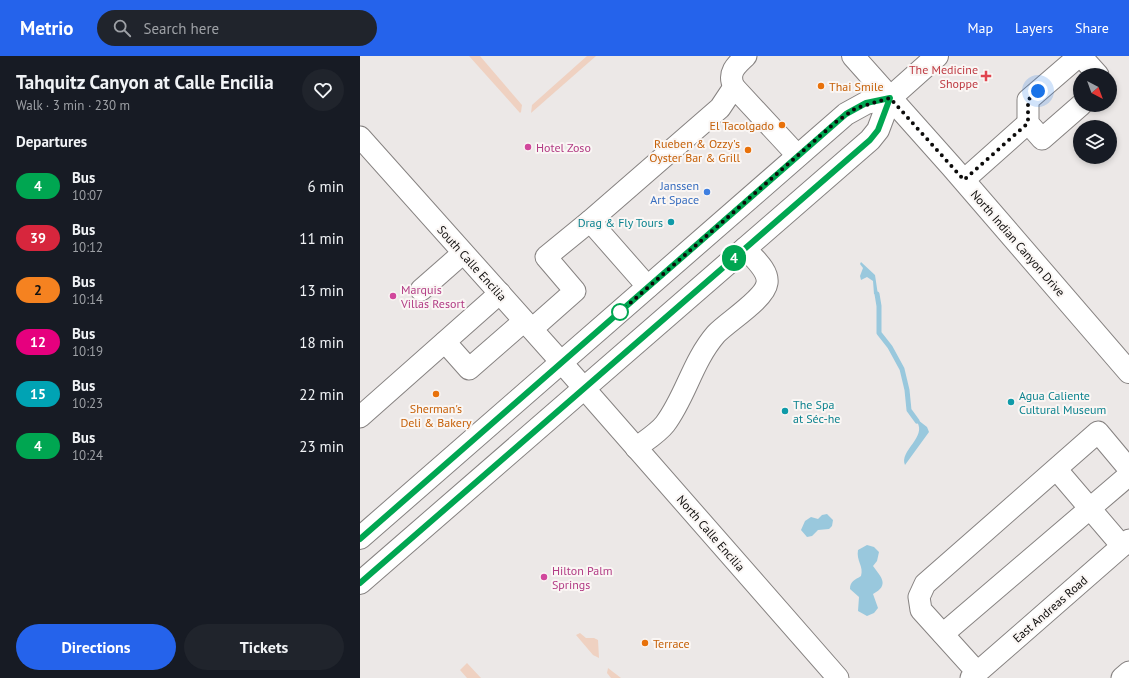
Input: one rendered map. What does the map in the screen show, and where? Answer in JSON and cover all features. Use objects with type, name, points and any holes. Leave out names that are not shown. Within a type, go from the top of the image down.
[{"type":"main road","name":"North Indian Canyon Drive","points":[[853,56],[964,180],[1129,372]]},
{"type":"main road","points":[[360,538],[846,114],[856,108],[890,98],[938,56]]},
{"type":"main road","points":[[360,583],[870,140],[878,130],[890,98]]},
{"type":"street","points":[[746,56],[732,71],[731,80],[734,87],[798,156]]},
{"type":"street","points":[[1073,111],[1042,139],[1028,123],[1028,100],[1080,56],[1091,68]]},
{"type":"street","points":[[445,342],[469,369],[575,291],[546,257],[590,221],[720,108],[734,87]]},
{"type":"street","points":[[964,180],[1028,123]]},
{"type":"street","name":"South Calle Encilia","points":[[360,137],[584,387]]},
{"type":"street","points":[[590,221],[648,287]]},
{"type":"street","points":[[636,448],[664,425],[678,401],[698,357],[716,334],[760,296],[767,285],[766,274],[745,248]]},
{"type":"street","points":[[421,290],[463,253]]},
{"type":"street","points":[[360,417],[500,294]]},
{"type":"street","name":"North Calle Encilia","points":[[584,387],[838,678]]},
{"type":"street","points":[[974,675],[943,634],[921,610],[919,597],[925,584],[1057,470],[1098,432],[1129,469]]},
{"type":"street","points":[[1057,470],[1090,508],[1126,543]]},
{"type":"street","points":[[943,634],[1129,475]]},
{"type":"street","name":"East Andreas Road","points":[[974,675],[1126,543]]},
{"type":"street","points":[[1122,678],[1129,672]]},
{"type":"shaded area","points":[[469,56],[480,56],[522,105],[520,113]]},
{"type":"shaded area","points":[[587,56],[596,56],[531,113],[532,105]]},
{"type":"shaded area","points":[[580,633],[586,638],[594,638],[598,640],[599,658],[593,655],[576,635]]},
{"type":"shaded area","points":[[467,663],[481,678],[467,678],[460,670]]},
{"type":"shaded area","points":[[608,668],[621,678],[611,678],[607,673]]},
{"type":"water","points":[[861,262],[875,275],[878,295],[874,294],[873,281],[867,277],[861,280],[860,276],[863,268],[860,264]]},
{"type":"water","points":[[918,420],[927,427],[929,432],[905,465],[904,460],[906,454],[916,439],[918,433]]},
{"type":"water","points":[[827,514],[833,520],[832,526],[829,529],[818,530],[812,536],[807,537],[801,530],[805,521],[811,517],[818,519],[822,515]]},
{"type":"water","points":[[867,545],[874,547],[879,552],[877,561],[873,566],[881,577],[883,584],[878,591],[873,594],[878,608],[874,613],[867,616],[858,611],[859,597],[850,589],[850,586],[852,582],[861,576],[862,572],[858,557],[858,550]]},
{"type":"waterway","points":[[877,294],[879,306],[879,333],[890,347],[902,369],[907,390],[909,410],[917,421]]},
{"type":"bus line","name":"4","points":[[360,539],[846,114],[866,103],[890,98],[878,130],[870,140],[360,583]]},
{"type":"place","name":"The Medicine Shoppe","points":[[986,76]]},
{"type":"place","name":"Thai Smile","points":[[821,86]]},
{"type":"place","name":"El Tacolgado","points":[[782,125]]},
{"type":"place","name":"Hotel Zoso","points":[[528,147]]},
{"type":"place","name":"Rueben & Ozzy's Oyster Bar & Grill","points":[[748,150]]},
{"type":"place","name":"Janssen Art Space","points":[[707,192]]},
{"type":"place","name":"Drag & Fly Tours","points":[[671,222]]},
{"type":"place","name":"Marquis Villas Resort","points":[[393,296]]},
{"type":"place","name":"Sherman's Deli & Bakery","points":[[436,394]]},
{"type":"place","name":"Agua Caliente Cultural Museum","points":[[1011,402]]},
{"type":"place","name":"The Spa at Séc-he","points":[[785,411]]},
{"type":"place","name":"Hilton Palm Springs","points":[[544,577]]},
{"type":"place","name":"Terrace","points":[[645,643]]},
{"type":"route","points":[[620,312],[836,122],[856,108],[866,103],[890,98],[964,180],[1028,123],[1028,100],[1038,91]]}]
